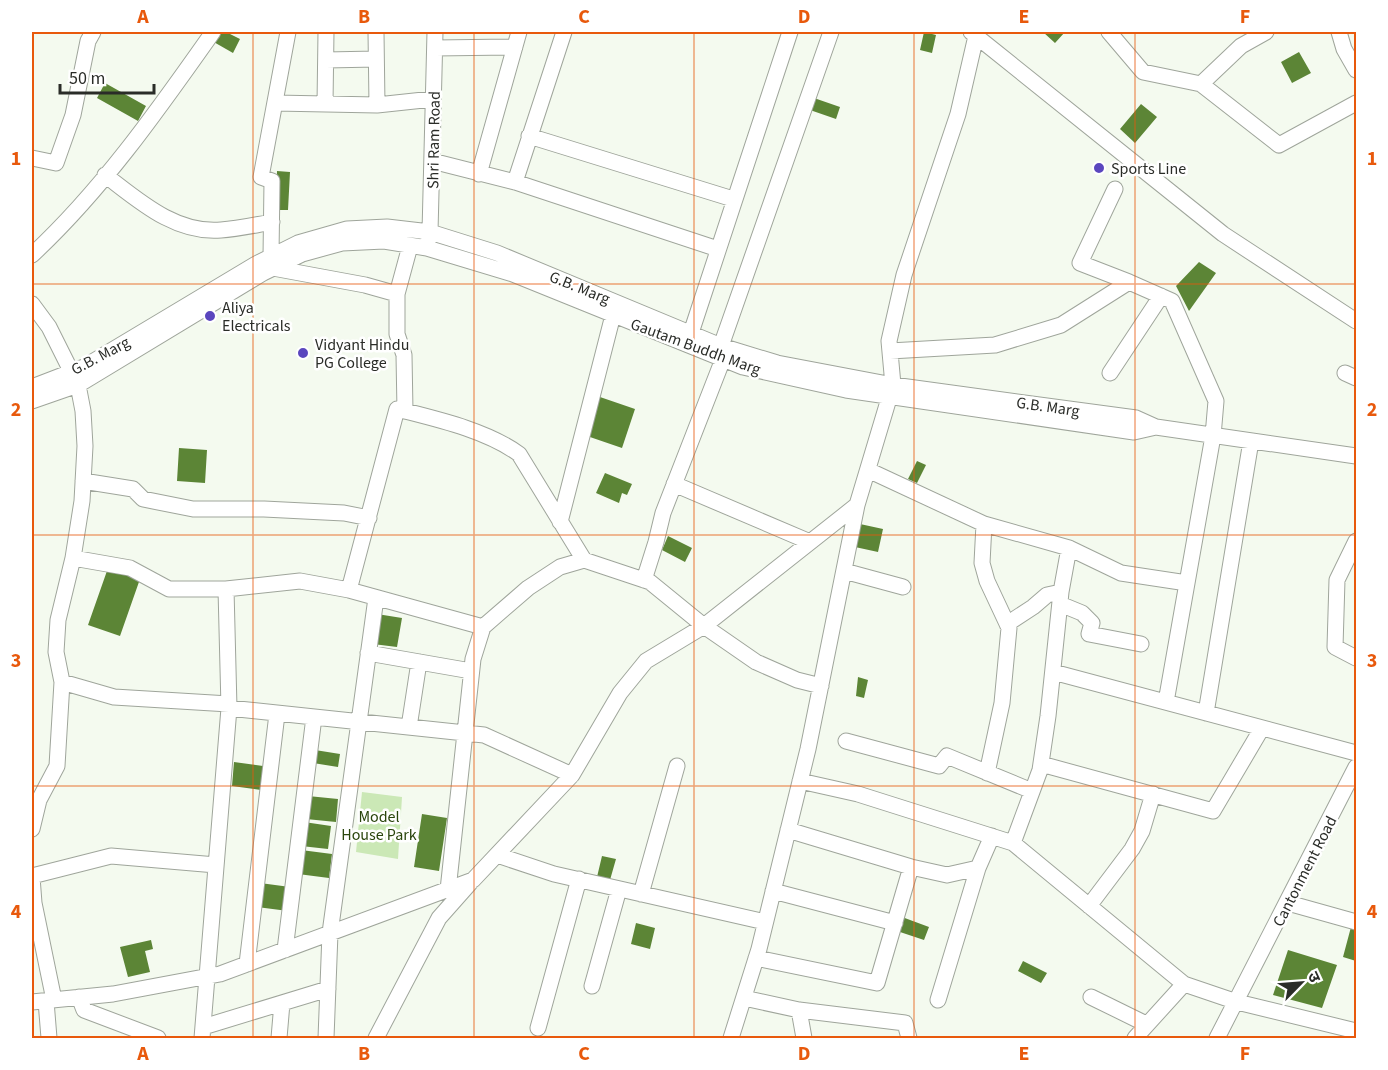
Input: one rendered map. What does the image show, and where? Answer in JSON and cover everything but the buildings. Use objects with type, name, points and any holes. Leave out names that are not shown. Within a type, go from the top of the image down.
[{"type":"street","points":[[32,158],[56,163],[74,115],[88,41],[93,32]]},
{"type":"street","points":[[32,252],[55,233],[147,126],[213,32]]},
{"type":"street","points":[[288,32],[261,177],[272,181],[272,262],[397,294]]},
{"type":"street","points":[[325,104],[326,32]]},
{"type":"street","points":[[375,32],[377,105]]},
{"type":"street","name":"Shri Ram Road","points":[[427,248],[430,232],[435,32]]},
{"type":"street","points":[[479,174],[519,32]]},
{"type":"street","points":[[515,182],[564,32]]},
{"type":"street","points":[[689,339],[790,32]]},
{"type":"street","points":[[644,580],[663,513],[722,352],[831,32]]},
{"type":"street","points":[[1109,32],[1143,72],[1201,84],[1279,145],[1356,103]]},
{"type":"street","points":[[1201,84],[1240,46],[1266,32]]},
{"type":"street","points":[[1339,32],[1344,49],[1356,70]]},
{"type":"street","points":[[731,1038],[756,958],[800,781],[857,505],[892,391],[889,342],[904,274],[958,114],[974,34],[1223,234],[1356,321]]},
{"type":"street","points":[[435,48],[515,47]]},
{"type":"street","points":[[326,60],[376,59]]},
{"type":"street","points":[[275,103],[377,105],[434,99]]},
{"type":"street","points":[[529,136],[733,200]]},
{"type":"street","points":[[432,161],[515,182],[718,249]]},
{"type":"street","points":[[105,175],[156,213],[190,227],[219,231],[272,222]]},
{"type":"street","points":[[1115,189],[1080,263],[1172,301],[1216,401],[1213,436],[1166,702]]},
{"type":"street","name":"G.B. Marg","points":[[272,262],[298,243],[347,229],[387,227],[430,232],[497,253],[722,352]]},
{"type":"street","name":"Gautam Buddh Marg","points":[[32,401],[272,262],[342,243],[384,242],[427,248],[513,274],[613,315],[689,339]]},
{"type":"street","points":[[405,411],[404,355],[397,334],[397,294],[410,246]]},
{"type":"street","points":[[890,351],[995,345],[1061,325],[1129,282]]},
{"type":"street","points":[[1110,373],[1161,296]]},
{"type":"street","points":[[32,304],[49,327],[75,378],[83,411],[85,446],[82,501],[73,558],[58,620],[56,652],[63,682],[57,766],[39,800],[32,829]]},
{"type":"street","points":[[560,522],[613,315]]},
{"type":"street","name":"Gautam Buddh Marg","points":[[722,352],[743,367],[804,381],[892,391],[1134,432],[1156,427],[1356,456]]},
{"type":"street","name":"G.B. Marg","points":[[32,387],[75,378]]},
{"type":"street","points":[[349,590],[397,409],[433,418],[504,443],[519,454],[584,560]]},
{"type":"street","points":[[1206,713],[1251,441]]},
{"type":"street","points":[[868,470],[984,524],[1069,548],[1121,573],[1187,583]]},
{"type":"street","points":[[83,481],[133,489],[143,499],[193,509],[264,509],[344,513],[369,518]]},
{"type":"street","points":[[674,484],[810,542]]},
{"type":"street","points":[[376,1038],[440,918],[572,775],[620,693],[646,661],[704,626],[857,505]]},
{"type":"street","points":[[984,524],[981,563],[1007,624],[1009,640],[1002,703],[987,772]]},
{"type":"street","points":[[1356,541],[1337,580],[1335,647],[1356,658]]},
{"type":"street","points":[[1013,843],[1041,764],[1060,598],[1069,548]]},
{"type":"street","points":[[73,558],[130,568],[169,589],[226,589],[300,582],[349,590],[483,627]]},
{"type":"street","points":[[448,890],[472,659],[483,627],[528,588],[560,567],[584,560],[650,582],[704,626],[756,662],[797,680],[821,686]]},
{"type":"street","points":[[844,571],[903,587]]},
{"type":"street","points":[[226,589],[229,706],[202,1033],[282,1003],[328,989]]},
{"type":"street","points":[[1007,624],[1047,595],[1060,598],[1082,613],[1092,623],[1089,634],[1141,644]]},
{"type":"street","points":[[326,1038],[330,933],[376,598]]},
{"type":"street","points":[[368,653],[471,671]]},
{"type":"street","points":[[409,727],[419,662]]},
{"type":"street","points":[[1053,672],[1356,753]]},
{"type":"street","points":[[63,682],[114,697],[229,706],[277,714],[484,735],[572,775]]},
{"type":"street","points":[[247,964],[277,714]]},
{"type":"street","points":[[285,950],[314,717]]},
{"type":"street","points":[[1041,764],[1213,811],[1262,728]]},
{"type":"street","points":[[846,741],[939,766],[947,756],[1032,791]]},
{"type":"street","points":[[641,894],[677,766]]},
{"type":"street","name":"Cantonment Road","points":[[1217,1038],[1238,1002],[1356,767]]},
{"type":"street","points":[[800,781],[858,794],[1013,843],[1184,984],[1238,1002],[1356,1031]]},
{"type":"street","points":[[1089,906],[1132,849],[1142,831],[1152,794]]},
{"type":"street","points":[[788,830],[911,867],[947,875],[978,868]]},
{"type":"street","points":[[938,1000],[978,868],[992,836]]},
{"type":"street","points":[[497,855],[555,874],[765,922]]},
{"type":"street","points":[[49,1038],[32,877],[111,856],[216,865]]},
{"type":"street","points":[[756,958],[877,984],[911,867]]},
{"type":"street","points":[[538,1028],[579,879]]},
{"type":"street","points":[[44,1001],[113,994],[219,974],[473,880]]},
{"type":"street","points":[[592,986],[619,889]]},
{"type":"street","points":[[773,891],[895,923]]},
{"type":"street","points":[[1288,903],[1356,922]]},
{"type":"street","points":[[1135,1038],[1184,984]]},
{"type":"street","points":[[79,997],[84,1010],[158,1038]]},
{"type":"street","points":[[1091,997],[1146,1024]]},
{"type":"street","points":[[744,998],[799,1011],[905,1023],[909,1038]]},
{"type":"street","points":[[279,1038],[282,1003]]},
{"type":"street","points":[[799,1011],[804,1038]]},
{"type":"green space","name":"Model House Park","points":[[362,792],[402,797],[398,859],[356,852]]},
{"type":"place","name":"Sports Line","points":[[1099,168]]},
{"type":"place","name":"Aliya Electricals","points":[[210,316]]},
{"type":"place","name":"Vidyant Hindu PG College","points":[[303,353]]}]
